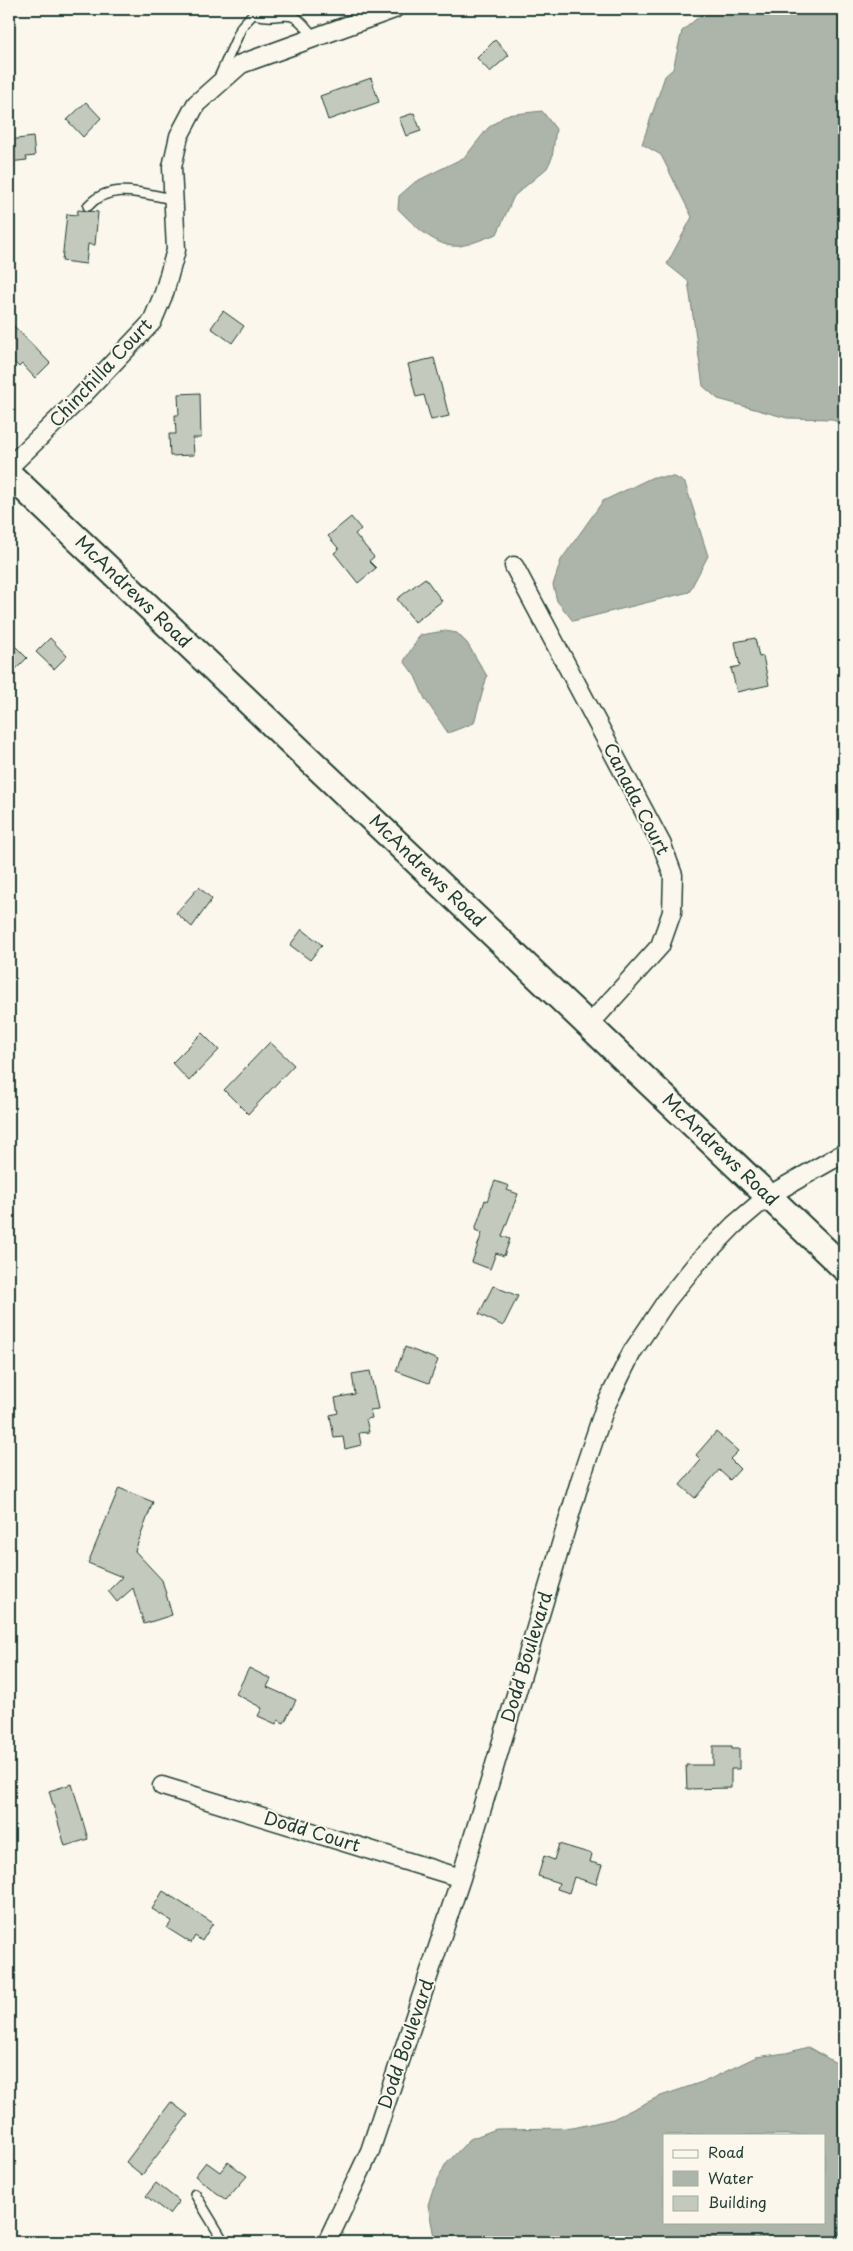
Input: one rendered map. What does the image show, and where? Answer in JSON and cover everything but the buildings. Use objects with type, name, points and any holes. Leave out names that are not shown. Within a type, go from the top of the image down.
[{"type":"main road","name":"McAndrews Road","points":[[9,474],[844,1268]]},
{"type":"street","name":"Chinchilla Court","points":[[9,468],[80,398],[152,322],[164,293],[176,250],[172,167],[179,136],[196,104],[241,64],[394,9]]},
{"type":"street","name":"Canada Court","points":[[514,566],[662,846],[672,875],[672,912],[660,946],[590,1025]]},
{"type":"street","name":"Dodd Boulevard","points":[[327,2242],[370,2151],[461,1878],[580,1481],[605,1407],[632,1352],[667,1300],[698,1263],[734,1226],[768,1196],[844,1153]]},
{"type":"street","name":"Dodd Court","points":[[162,1786],[461,1878]]},
{"type":"lane","points":[[218,84],[218,77],[234,42],[247,18],[253,14],[264,17],[283,13],[295,14],[305,24],[314,38]]},
{"type":"lane","points":[[88,206],[96,198],[109,191],[138,193],[173,199]]},
{"type":"lane","points":[[195,2194],[224,2242]]},
{"type":"water","points":[[708,9],[844,9],[844,427],[832,419],[787,418],[718,399],[703,386],[688,281],[667,264],[692,217],[661,155],[642,144],[665,76],[673,69],[682,31]]},
{"type":"water","points":[[542,111],[556,129],[552,158],[547,168],[514,196],[497,234],[460,246],[443,244],[426,234],[398,209],[399,196],[415,182],[465,157],[488,128],[506,115]]},
{"type":"water","points":[[653,477],[675,477],[685,483],[708,556],[689,592],[573,621],[557,601],[553,585],[561,560],[603,501]]},
{"type":"water","points":[[445,631],[457,633],[467,643],[487,676],[474,723],[448,733],[425,699],[415,676],[404,661],[420,635]]},
{"type":"water","points":[[808,2047],[836,2063],[844,2073],[844,2242],[435,2242],[428,2205],[432,2192],[445,2165],[470,2139],[496,2129],[573,2128],[613,2119],[658,2097],[708,2080],[756,2057],[786,2053]]}]
